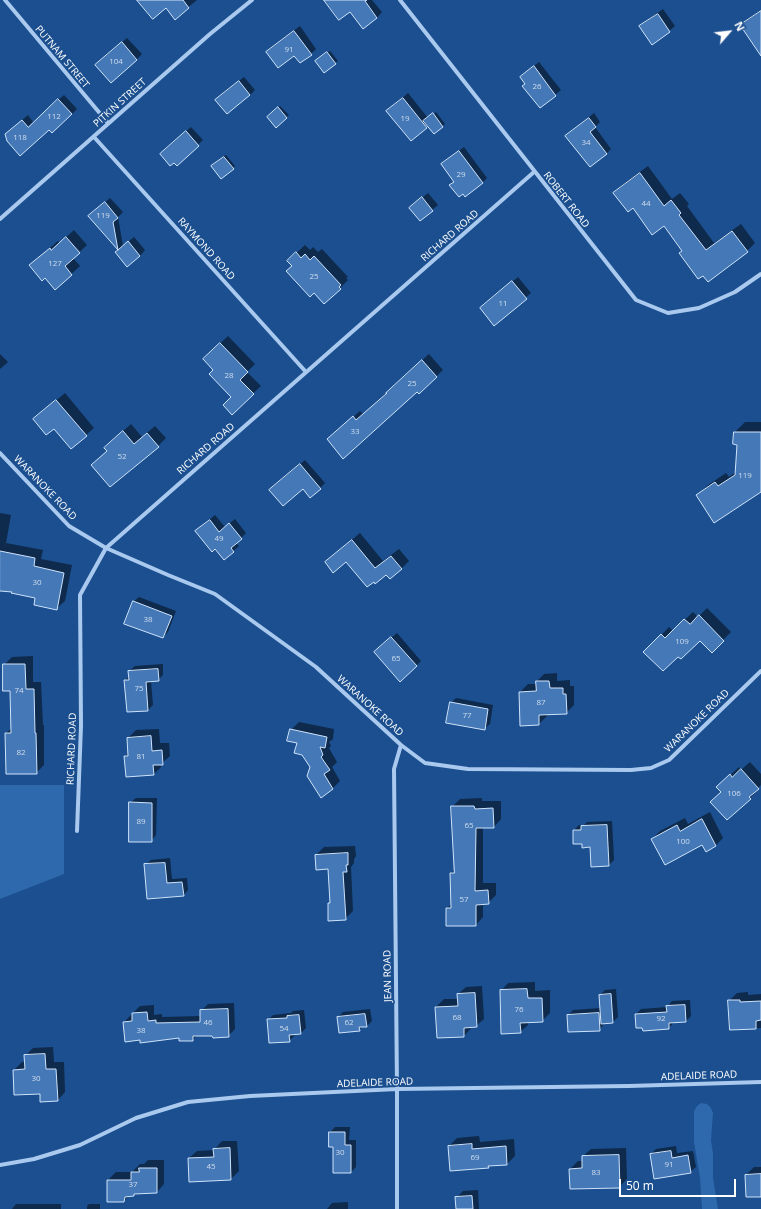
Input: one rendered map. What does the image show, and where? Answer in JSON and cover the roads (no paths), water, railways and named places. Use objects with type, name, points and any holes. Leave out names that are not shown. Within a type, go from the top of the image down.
[{"type":"street","name":"PUTNAM STREET","points":[[5,0],[108,123]]},
{"type":"street","name":"PITKIN STREET","points":[[0,219],[210,34],[252,0]]},
{"type":"street","name":"ROBERT ROAD","points":[[400,0],[636,300],[668,314],[699,308],[735,292],[761,274]]},
{"type":"street","name":"RAYMOND ROAD","points":[[94,137],[306,372]]},
{"type":"street","name":"RICHARD ROAD","points":[[77,830],[81,726],[80,595],[106,548],[534,172]]},
{"type":"street","name":"WARANOKE ROAD","points":[[0,453],[69,526],[106,548],[216,594],[316,667],[401,745],[425,763],[468,769],[631,770],[651,768],[669,760],[761,671]]},
{"type":"street","name":"JEAN ROAD","points":[[397,1209],[394,769],[401,745]]},
{"type":"street","name":"ADELAIDE ROAD","points":[[0,1165],[34,1159],[80,1144],[136,1118],[188,1102],[250,1096],[397,1089],[629,1086],[761,1082]]}]
